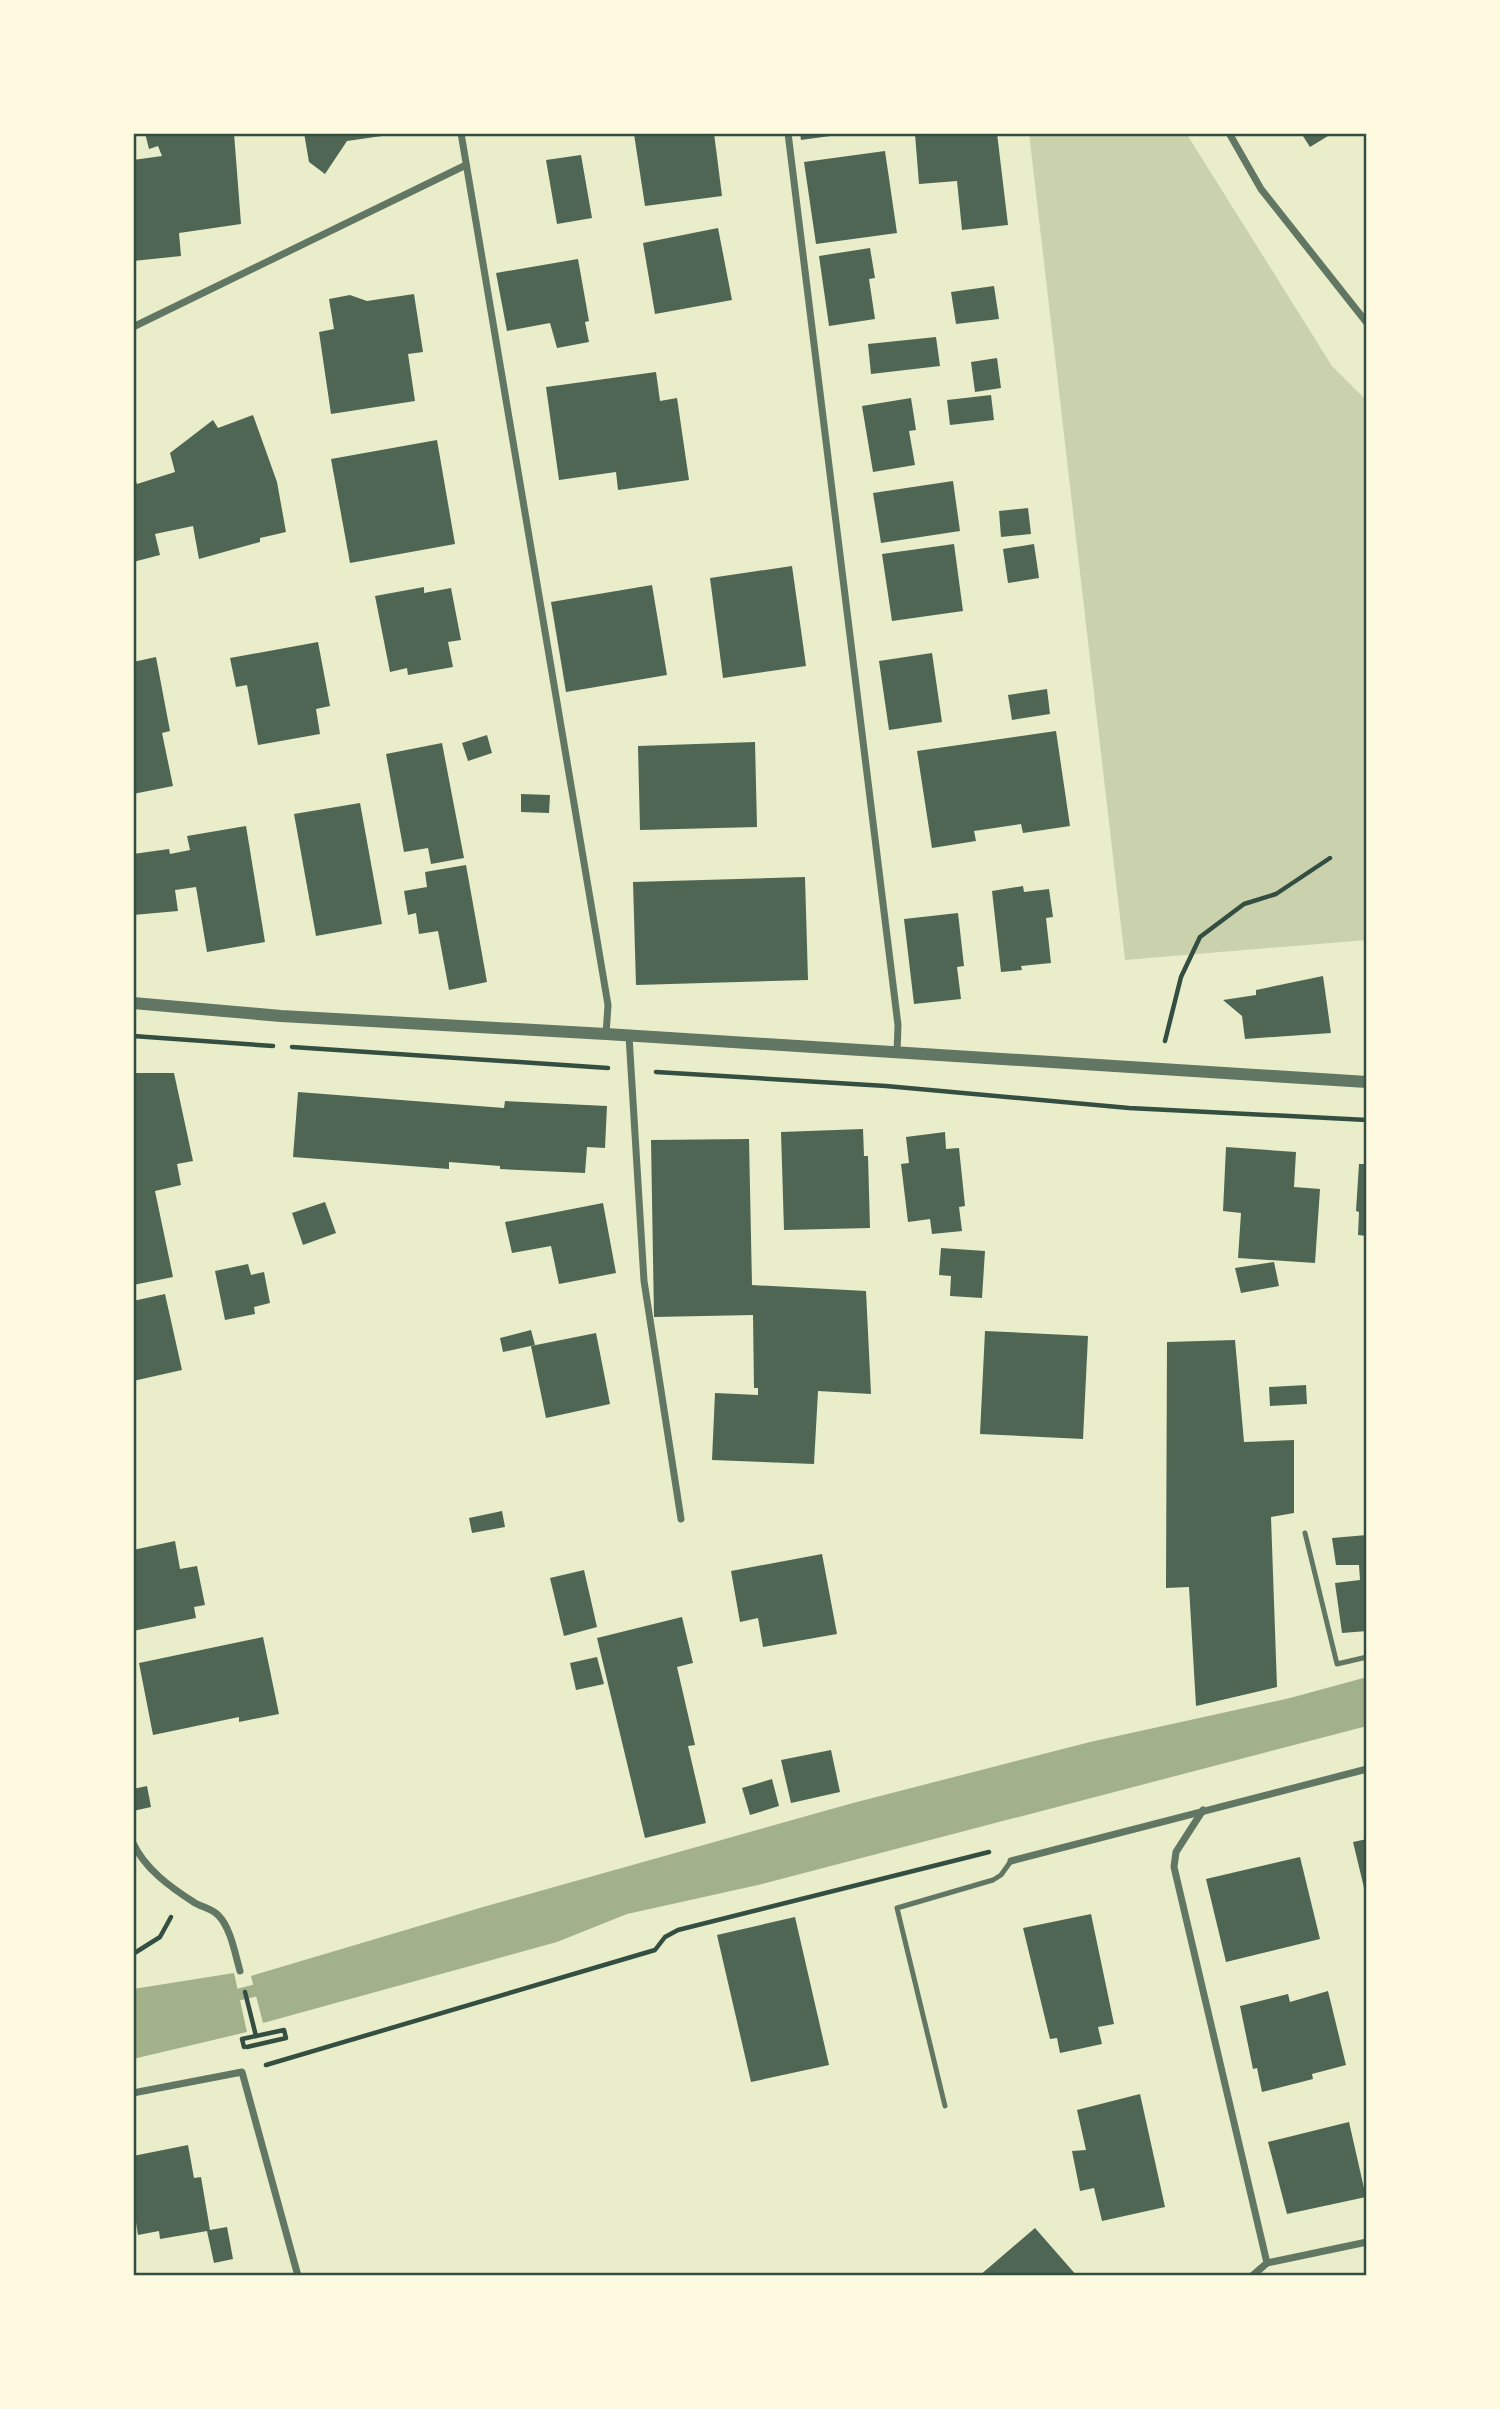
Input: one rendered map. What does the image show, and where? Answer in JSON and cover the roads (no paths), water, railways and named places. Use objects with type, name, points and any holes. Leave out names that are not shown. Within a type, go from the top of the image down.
[{"type":"street","points":[[461,133],[608,1005],[606,1034]]},
{"type":"street","points":[[788,133],[898,1025],[897,1053]]},
{"type":"street","points":[[1228,133],[1261,189],[1367,323]]},
{"type":"street","points":[[133,327],[467,165]]},
{"type":"street","points":[[133,1003],[294,1017],[1367,1082]]},
{"type":"street","points":[[629,1036],[644,1281],[681,1519]]},
{"type":"street","points":[[1011,1861],[1367,1769]]},
{"type":"street","points":[[1203,1810],[1176,1852],[1174,1867],[1267,2263]]},
{"type":"street","points":[[133,1843],[147,1867],[196,1904],[220,1916],[227,1929],[240,1971]]},
{"type":"street","points":[[133,2093],[242,2072],[298,2276]]},
{"type":"street","points":[[1252,2276],[1267,2263],[1367,2242]]},
{"type":"lane","points":[[1305,1533],[1337,1664],[1367,1657]]},
{"type":"lane","points":[[945,2106],[897,1908],[993,1880],[1001,1875],[1011,1861]]},
{"type":"waterway","points":[[225,1998],[269,1987]]}]
